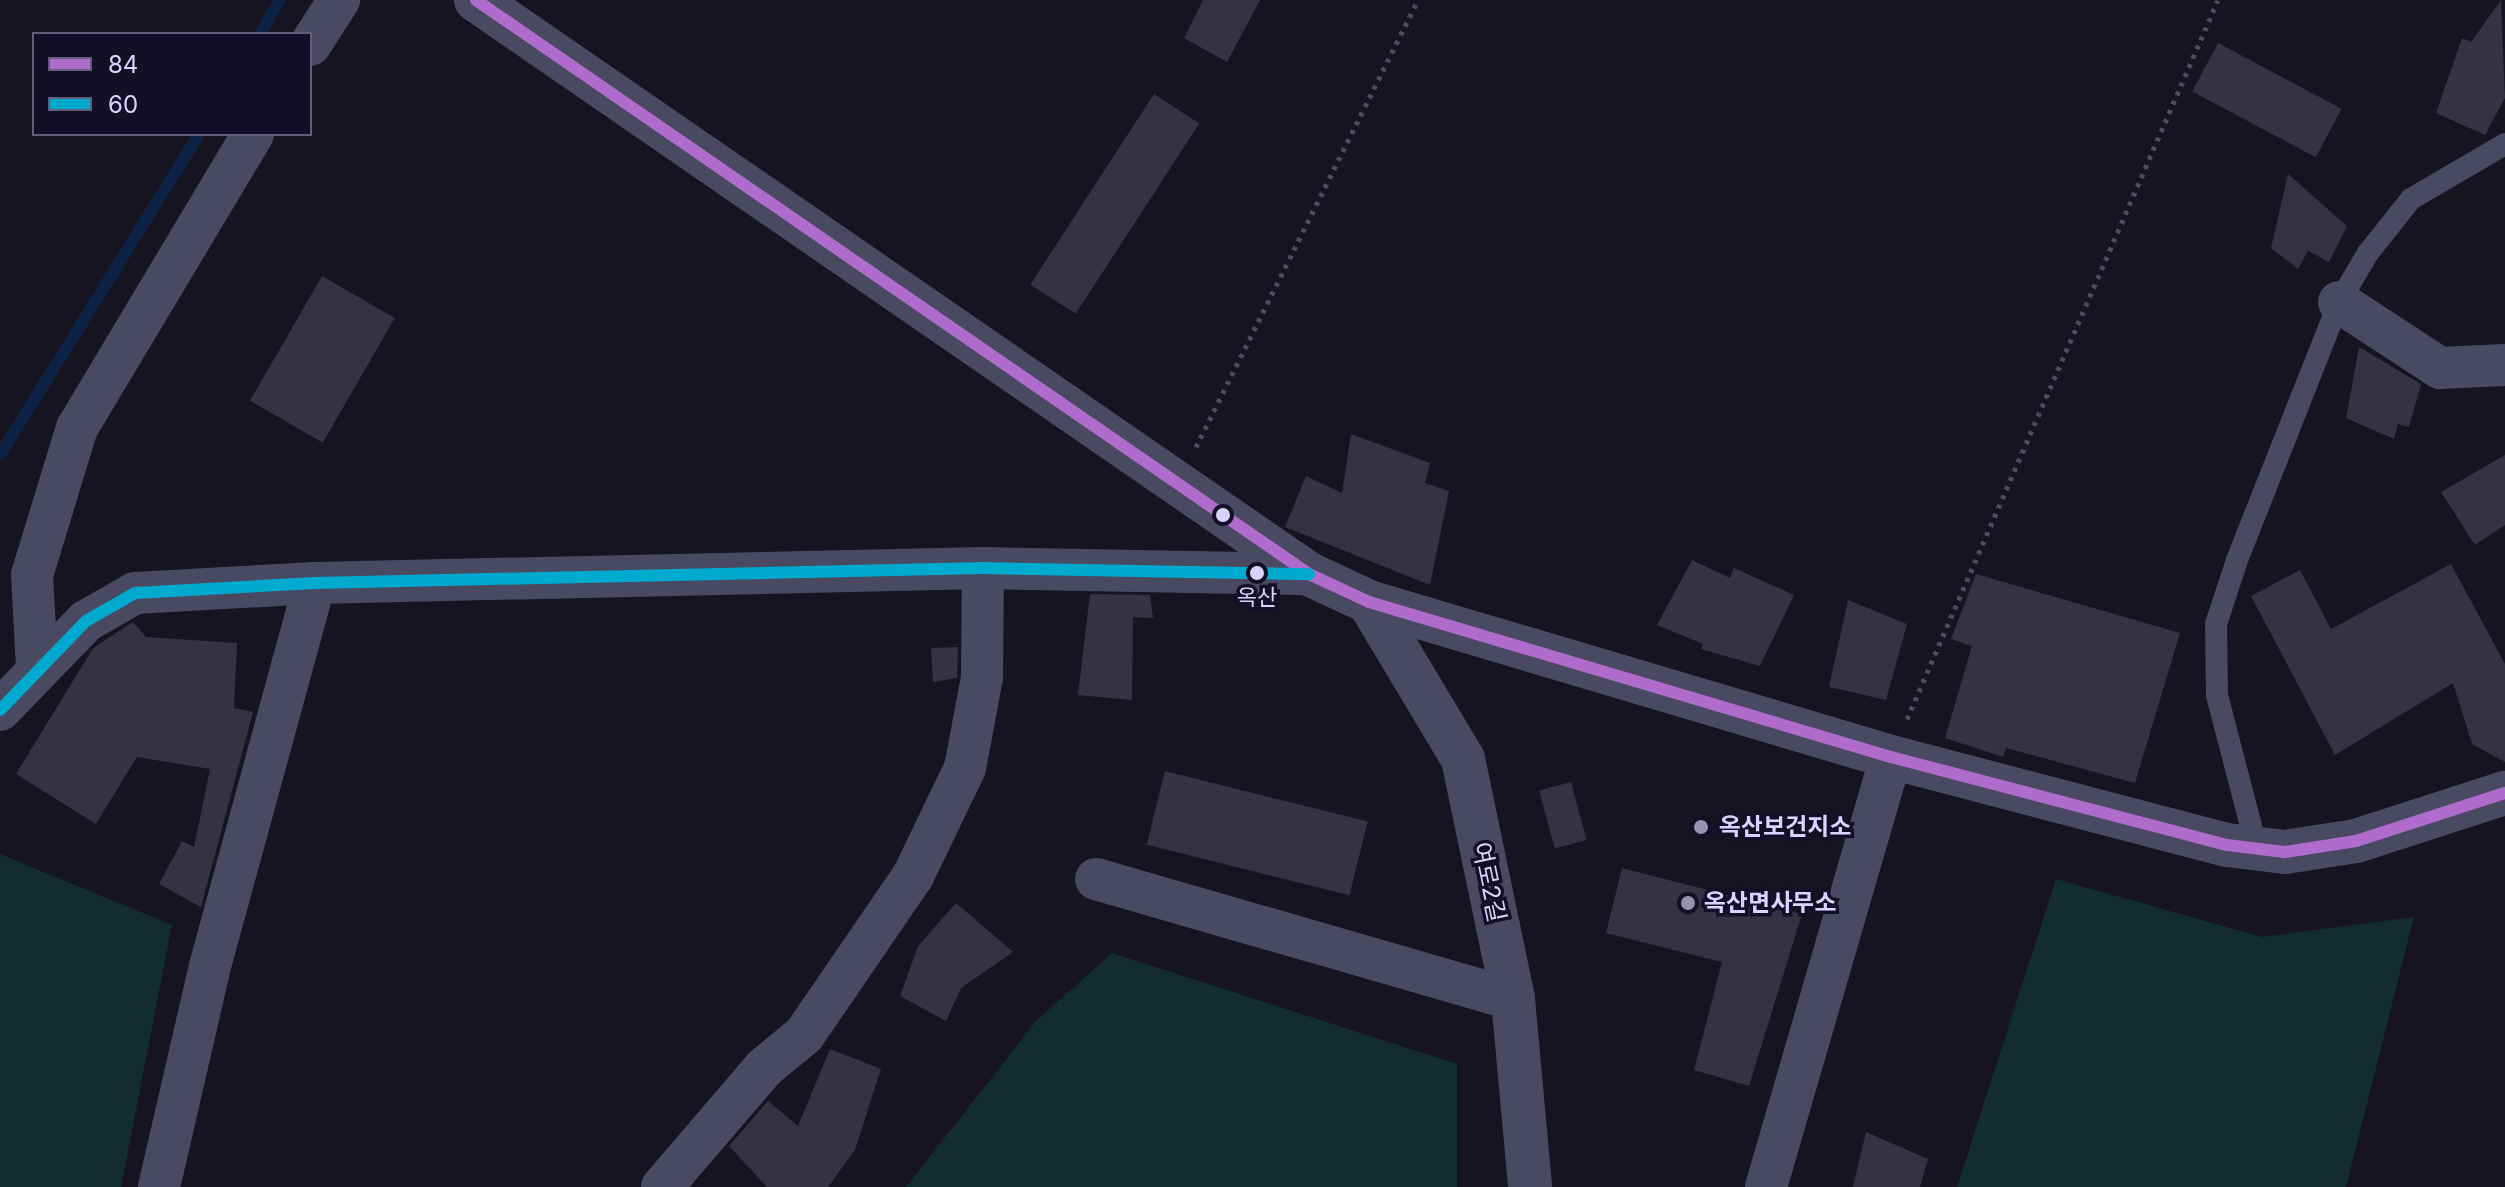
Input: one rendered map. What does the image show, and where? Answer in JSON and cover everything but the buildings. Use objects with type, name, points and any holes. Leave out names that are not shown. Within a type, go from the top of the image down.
[{"type":"street","points":[[312,42],[339,0]]},
{"type":"street","points":[[476,0],[1309,574],[1369,602],[1891,757],[2257,849],[2285,852],[2356,841],[2505,793]]},
{"type":"street","points":[[37,667],[32,575],[77,428],[252,136]]},
{"type":"street","points":[[2339,302],[2440,368],[2505,365]]},
{"type":"street","points":[[0,710],[37,667],[86,621],[135,593],[315,583],[983,568],[1309,574]]},
{"type":"street","points":[[662,1187],[755,1078],[804,1035],[913,876],[965,768],[982,677],[983,568]]},
{"type":"street","points":[[159,1187],[210,966],[315,583]]},
{"type":"street","name":"여로2길","points":[[1369,602],[1463,759],[1513,999],[1530,1187]]},
{"type":"street","points":[[1766,1187],[1891,757]]},
{"type":"street","points":[[1096,879],[1513,999]]},
{"type":"lane","points":[[2257,849],[2217,695],[2216,624],[2339,302],[2411,199],[2505,144]]},
{"type":"path","points":[[1178,484],[1418,0]]},
{"type":"path","points":[[1891,757],[2218,0]]},
{"type":"green space","points":[[0,854],[172,925],[121,1187],[0,1187]]},
{"type":"green space","points":[[2056,879],[2262,937],[2414,917],[2346,1187],[1957,1187]]},
{"type":"green space","points":[[1112,953],[1457,1064],[1457,1187],[906,1187],[1037,1020]]},
{"type":"waterway","points":[[261,32],[280,0]]},
{"type":"waterway","points":[[0,455],[198,136]]},
{"type":"transit line","name":"84","points":[[476,0],[1309,574],[1369,602],[1891,757],[2227,845],[2285,852],[2356,841],[2505,793]]},
{"type":"transit line","name":"60","points":[[0,710],[86,621],[135,593],[315,583],[983,568],[1309,574]]},
{"type":"place","name":"옥산","points":[[1257,573]]},
{"type":"place","name":"옥산보건지소","points":[[1701,827]]},
{"type":"place","name":"옥산면사무소","points":[[1688,903]]}]
